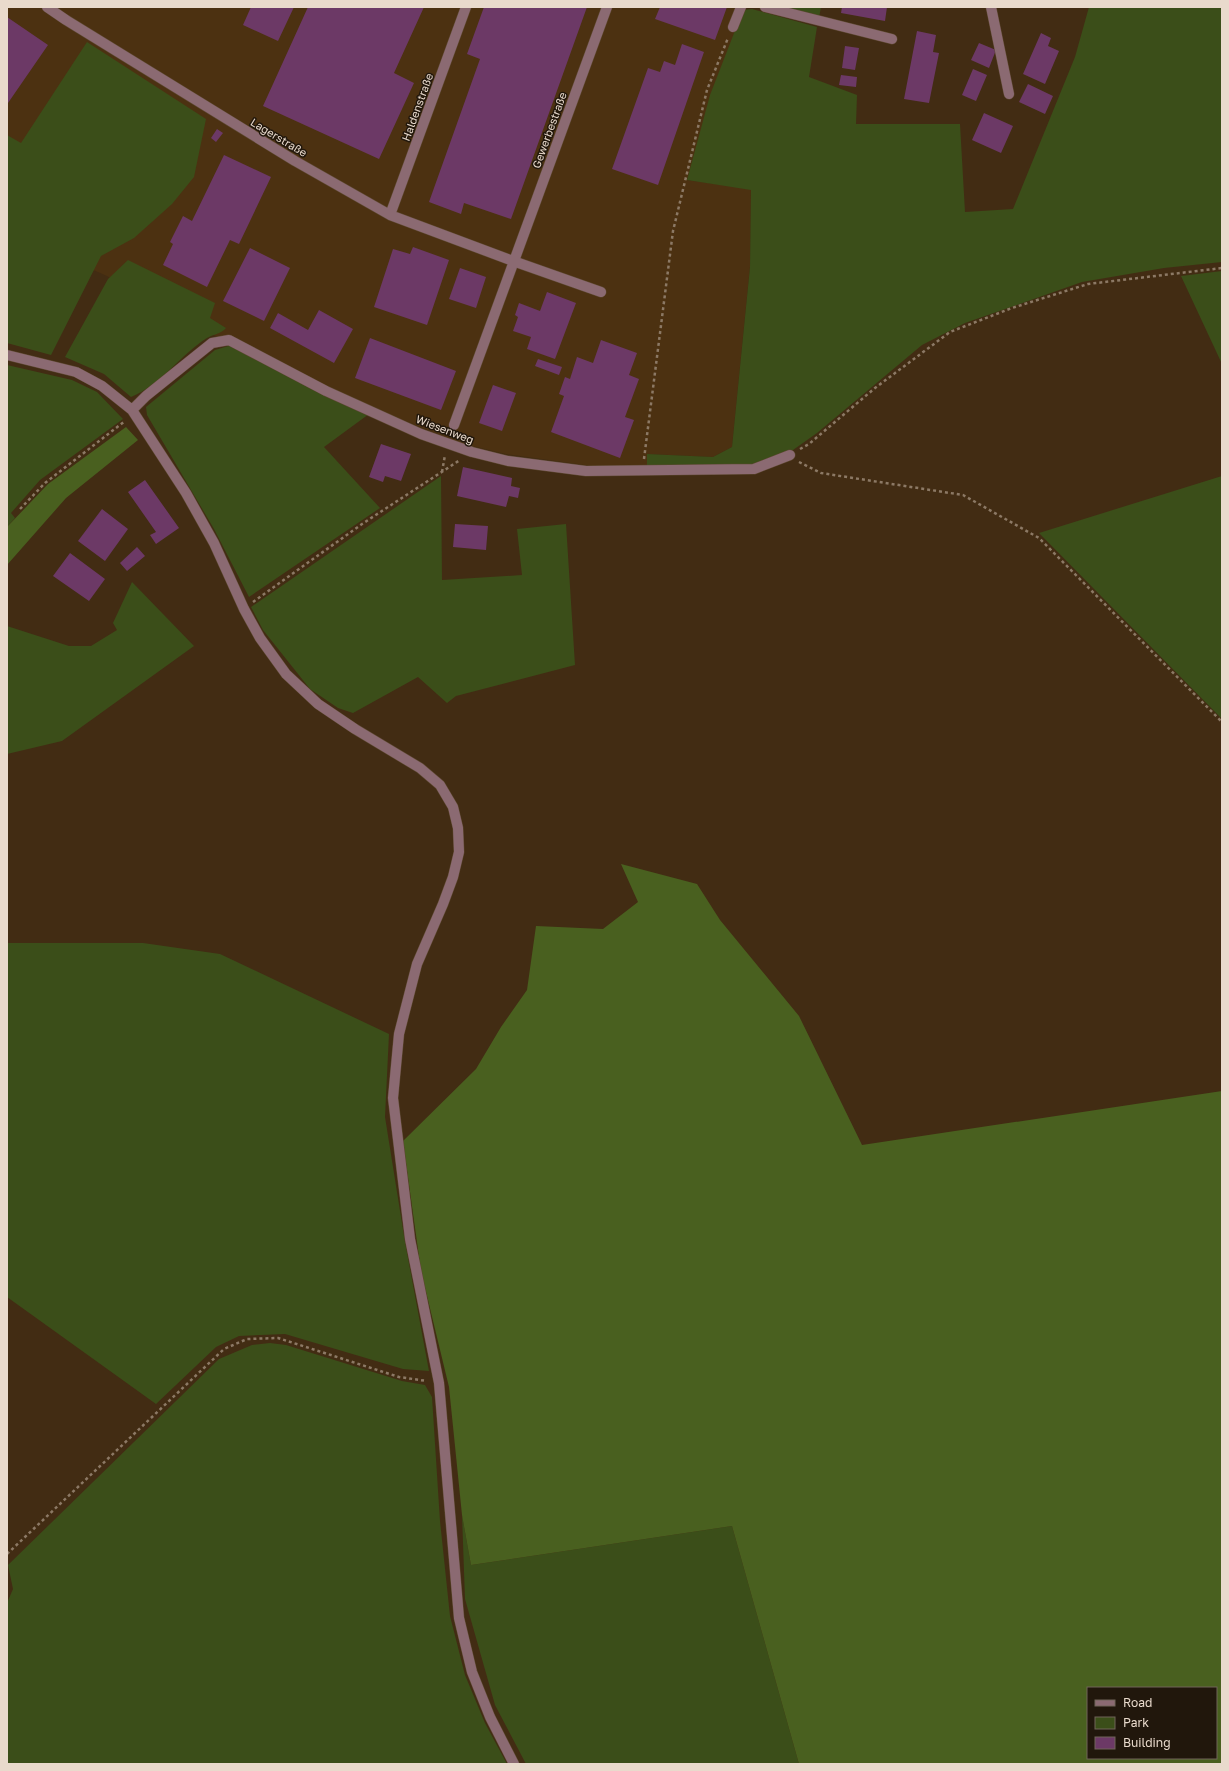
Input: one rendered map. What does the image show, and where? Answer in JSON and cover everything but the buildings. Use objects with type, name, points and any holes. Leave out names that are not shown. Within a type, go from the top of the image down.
[{"type":"street","name":"Lagerstraße","points":[[47,7],[72,24],[295,161],[390,215],[601,292]]},
{"type":"street","name":"Haldenstraße","points":[[390,215],[466,7]]},
{"type":"street","name":"Gewerbestraße","points":[[513,261],[607,7]]},
{"type":"street","points":[[733,27],[741,7]]},
{"type":"street","points":[[764,7],[892,39]]},
{"type":"street","points":[[991,7],[1009,94]]},
{"type":"street","points":[[454,425],[513,261]]},
{"type":"street","name":"Wiesenweg","points":[[134,412],[146,396],[212,343],[229,340],[326,391],[421,434],[472,452],[508,461],[586,471],[754,469],[790,455]]},
{"type":"street","points":[[7,355],[76,372],[102,386],[134,412],[186,493],[214,543],[244,609],[260,638],[292,679],[318,704],[355,729],[420,768],[440,785],[452,807],[458,828],[460,852],[444,904],[417,964],[399,1034],[393,1098],[410,1239],[439,1383],[459,1618],[472,1672],[490,1717],[514,1764]]},
{"type":"path","points":[[640,471],[644,458],[673,231],[707,90],[733,27]]},
{"type":"path","points":[[1222,268],[1088,284],[1012,308],[950,332],[875,388],[809,444],[790,455],[805,466],[821,473],[962,495],[1039,538],[1222,722]]},
{"type":"path","points":[[20,509],[45,483],[134,412]]},
{"type":"path","points":[[244,609],[362,524],[472,452]]},
{"type":"path","points":[[7,1554],[224,1349],[247,1339],[278,1338],[399,1377],[439,1383]]},
{"type":"shaded area","points":[[7,7],[744,7],[687,180],[751,189],[750,267],[732,447],[713,457],[647,454],[647,468],[613,469],[506,454],[460,443],[378,410],[232,345],[107,276],[82,265],[7,216]]},
{"type":"green space","points":[[783,7],[821,7],[819,18]]},
{"type":"green space","points":[[1089,7],[1222,7],[1222,262],[1164,268],[1082,282],[965,323],[922,345],[817,433],[793,450],[755,466],[647,468],[647,454],[713,457],[732,447],[750,267],[751,190],[687,180],[710,95],[743,10],[752,9],[817,27],[809,77],[857,95],[856,124],[960,124],[965,212],[1013,209],[1075,57]]},
{"type":"green space","points":[[87,42],[206,119],[194,177],[172,204],[134,238],[101,256],[51,355],[7,343],[7,135],[21,143]]},
{"type":"green space","points":[[128,260],[215,303],[210,318],[226,328],[220,333],[207,338],[197,345],[161,378],[142,392],[131,397],[104,374],[65,357],[108,279]]},
{"type":"green space","points":[[1222,271],[1222,364],[1181,276]]},
{"type":"green space","points":[[232,345],[369,414],[324,447],[380,508],[249,597],[214,529],[147,415],[146,407],[215,350]]},
{"type":"green space","points":[[7,365],[72,380],[97,392],[123,419],[40,480],[11,513],[15,518],[7,527]]},
{"type":"green space","points":[[126,427],[138,440],[66,498],[7,565],[7,527],[48,484]]},
{"type":"green space","points":[[441,476],[442,580],[522,575],[517,529],[566,524],[575,665],[456,696],[447,703],[418,677],[353,713],[338,708],[310,689],[263,630],[251,607]]},
{"type":"green space","points":[[1222,476],[1222,719],[1039,533]]},
{"type":"green space","points":[[132,582],[194,646],[62,741],[7,754],[7,626],[69,646],[91,646],[117,630],[113,623]]},
{"type":"green space","points":[[621,864],[697,884],[720,920],[799,1016],[862,1145],[1222,1091],[1222,1764],[799,1764],[732,1526],[471,1565],[462,1515],[449,1387],[421,1271],[403,1141],[476,1069],[501,1027],[527,990],[536,926],[603,929],[638,902]]},
{"type":"green space","points":[[7,943],[143,943],[220,954],[389,1034],[385,1117],[405,1242],[429,1371],[403,1369],[285,1334],[239,1336],[216,1347],[156,1404],[7,1297]]},
{"type":"green space","points":[[270,1343],[286,1345],[402,1381],[425,1385],[432,1397],[440,1521],[450,1616],[465,1675],[485,1723],[507,1764],[7,1764],[7,1603],[13,1589],[8,1565],[219,1359],[252,1345]]},
{"type":"green space","points":[[462,1515],[471,1565],[732,1526],[799,1764],[526,1764],[495,1705],[465,1599]]}]
